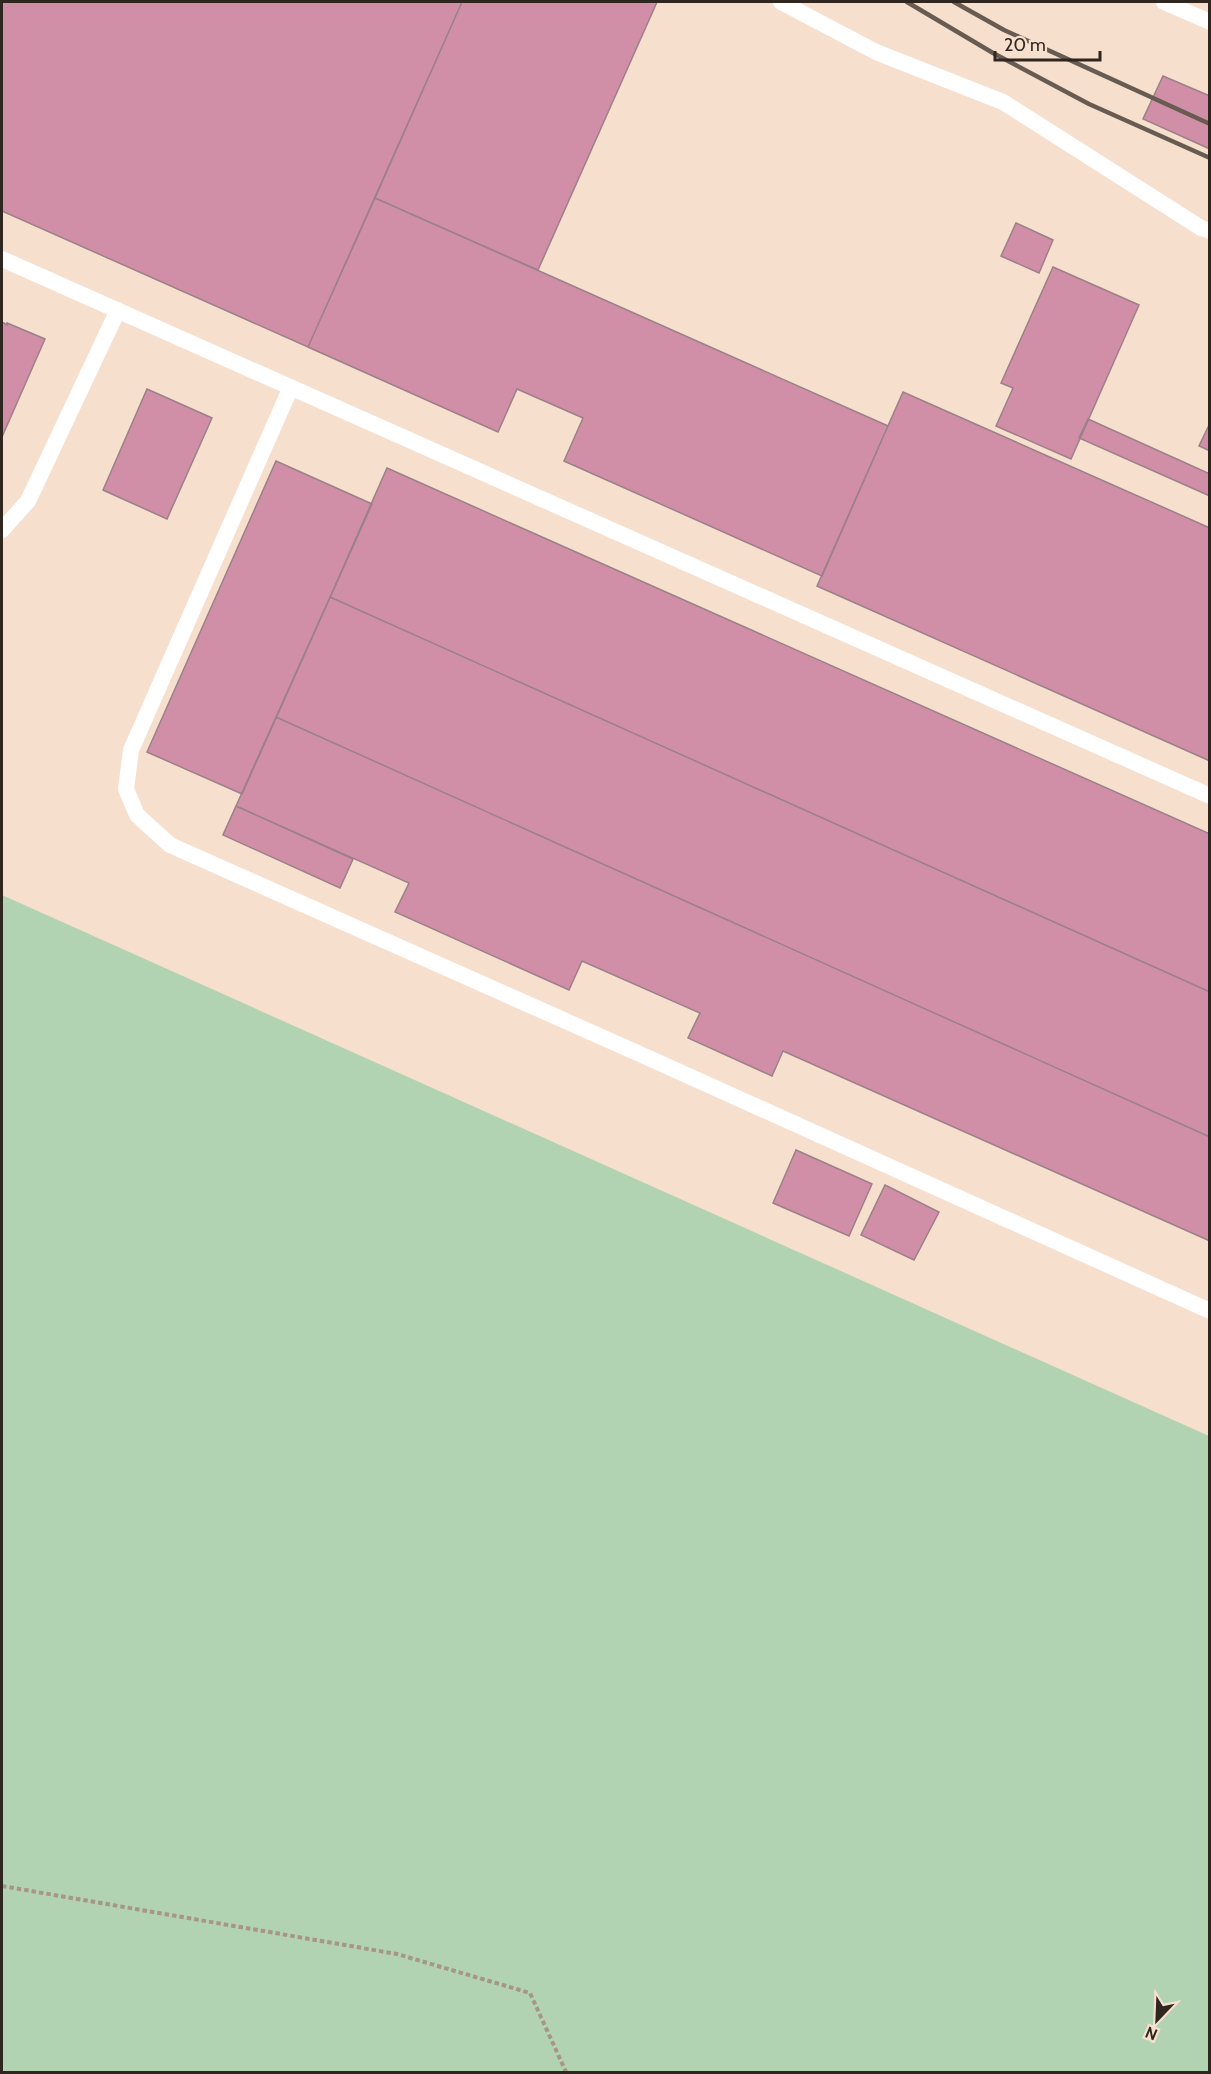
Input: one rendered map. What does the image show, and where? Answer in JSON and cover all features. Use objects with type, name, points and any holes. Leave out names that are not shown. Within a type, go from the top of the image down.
[{"type":"lane","points":[[781,2],[876,52],[1003,102],[1209,231]]},
{"type":"lane","points":[[1164,2],[1209,22]]},
{"type":"lane","points":[[2,259],[1209,796]]},
{"type":"lane","points":[[2,530],[28,501],[118,310]]},
{"type":"lane","points":[[291,387],[131,750],[126,789],[137,815],[170,845],[1209,1311]]},
{"type":"path","points":[[2,1886],[397,1954],[530,1993],[566,2073]]},
{"type":"green space","points":[[2,895],[1209,1436],[1209,2072],[2,2072]]},
{"type":"building","points":[[2,2],[462,2],[308,347],[2,211]]},
{"type":"building","points":[[462,2],[657,2],[538,270],[375,198]]},
{"type":"building","points":[[1163,76],[1210,96],[1210,149],[1143,119]]},
{"type":"building","points":[[375,198],[888,426],[822,576],[564,461],[583,418],[517,389],[498,432],[308,347]]},
{"type":"building","points":[[1016,223],[1053,240],[1039,273],[1001,256]]},
{"type":"building","points":[[1053,267],[1139,305],[1071,459],[996,426],[1013,388],[1001,383]]},
{"type":"building","points":[[2,322],[45,339],[2,437]]},
{"type":"building","points":[[147,389],[212,418],[167,519],[103,490]]},
{"type":"building","points":[[903,392],[1210,528],[1210,761],[817,586]]},
{"type":"building","points":[[1088,419],[1210,474],[1210,496],[1079,438]]},
{"type":"building","points":[[1210,423],[1210,451],[1199,446]]},
{"type":"building","points":[[276,461],[372,504],[242,794],[147,752]]},
{"type":"building","points":[[387,468],[1210,834],[1210,992],[330,597]]},
{"type":"building","points":[[330,597],[1210,992],[1210,1137],[276,717]]},
{"type":"building","points":[[276,717],[1210,1137],[1210,1241],[783,1051],[772,1076],[688,1038],[700,1013],[582,961],[569,990],[395,912],[409,883],[236,806]]},
{"type":"building","points":[[236,806],[353,859],[340,888],[223,835]]},
{"type":"building","points":[[796,1150],[872,1184],[849,1236],[773,1203]]},
{"type":"building","points":[[885,1185],[939,1212],[914,1260],[861,1235]]},
{"type":"railway","points":[[907,2],[993,53],[1089,104],[1210,158]]},
{"type":"railway","points":[[954,2],[1004,30],[1210,124]]}]
